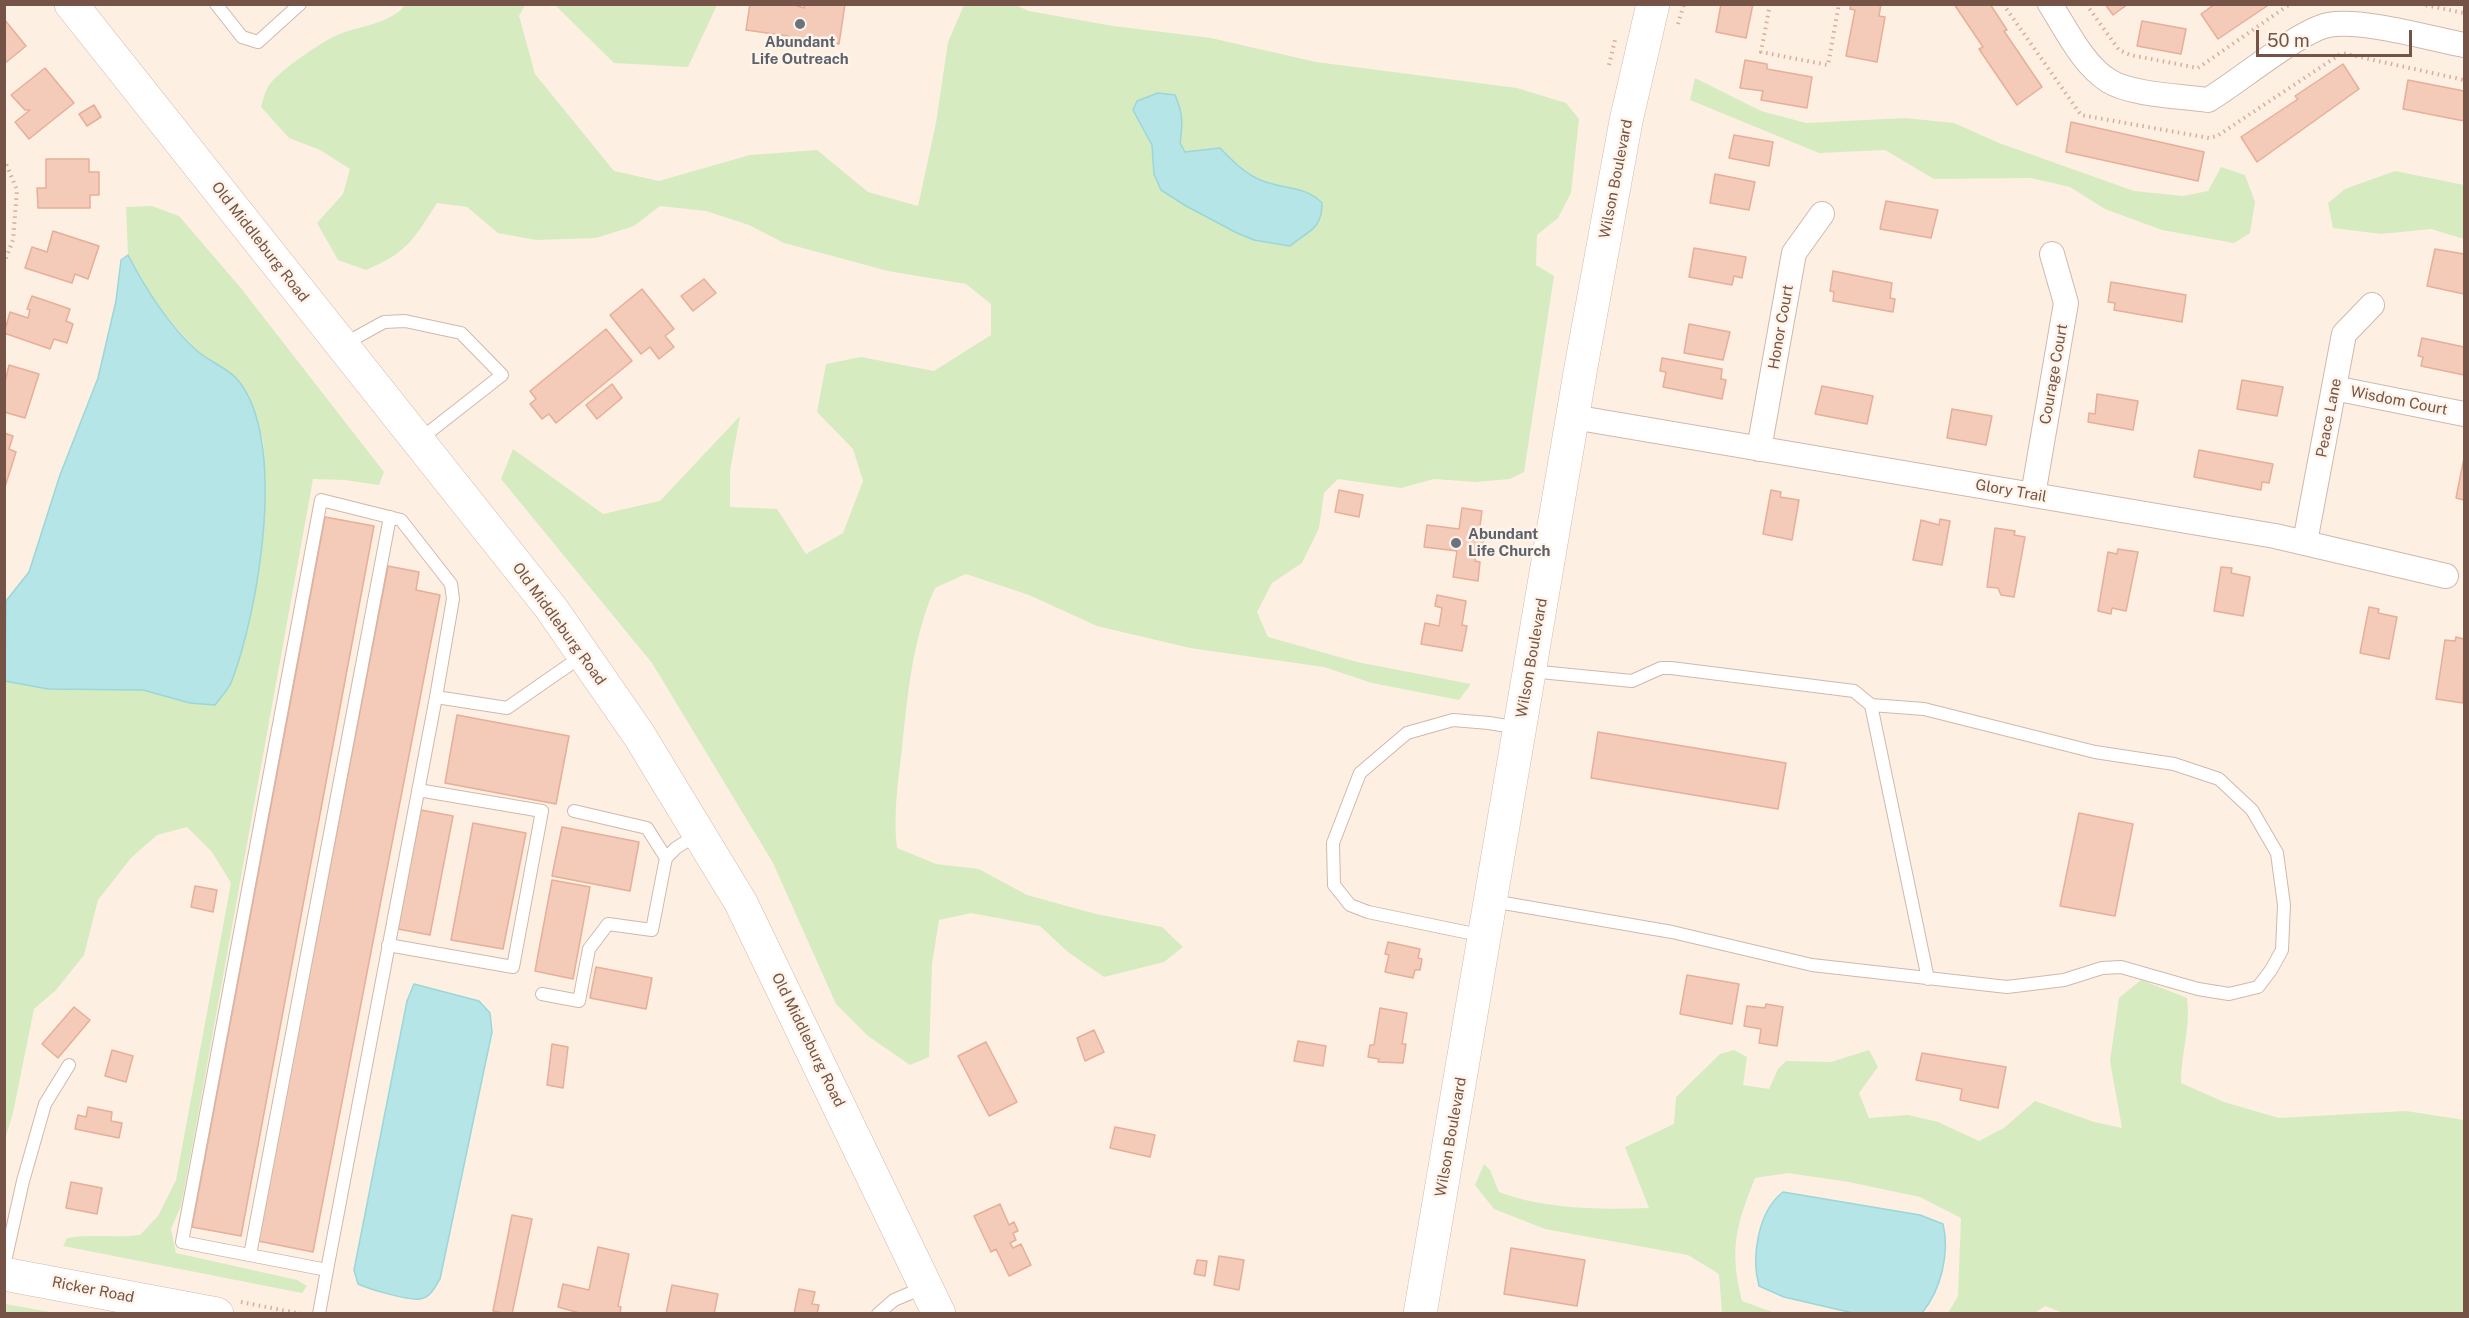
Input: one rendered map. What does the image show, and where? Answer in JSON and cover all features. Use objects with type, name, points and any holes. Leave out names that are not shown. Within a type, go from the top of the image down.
[{"type":"main road","name":"Wilson Boulevard","points":[[1420,1314],[1573,417],[1626,121],[1653,4]]},
{"type":"main road","name":"Old Middleburg Road","points":[[75,6],[551,608],[639,735],[700,833],[751,924],[933,1300]]},
{"type":"main road","name":"Ricker Road","points":[[4,1274],[217,1314]]},
{"type":"street","points":[[2050,4],[2090,65],[2109,81],[2128,88],[2208,100],[2306,34],[2327,25],[2354,24],[2464,45]]},
{"type":"street","name":"Honor Court","points":[[1759,448],[1794,253],[1822,214]]},
{"type":"street","name":"Courage Court","points":[[2033,495],[2066,303],[2052,254]]},
{"type":"street","name":"Peace Lane","points":[[2305,542],[2344,334],[2372,305]]},
{"type":"street","name":"Wisdom Court","points":[[2334,388],[2464,414]]},
{"type":"street","name":"Glory Trail","points":[[1573,417],[2305,542],[2446,576]]},
{"type":"lane","points":[[216,4],[242,37],[258,42],[300,4]]},
{"type":"lane","points":[[342,345],[384,322],[405,321],[461,333],[502,375],[418,441]]},
{"type":"lane","points":[[319,1314],[436,697],[454,589],[439,565],[401,520],[321,500],[182,1242],[327,1270]]},
{"type":"lane","points":[[250,1255],[390,517]]},
{"type":"lane","points":[[436,697],[507,708],[583,655]]},
{"type":"lane","points":[[1491,901],[1672,932],[1812,965],[2007,987],[2064,980],[2102,968],[2121,967],[2198,989],[2229,993],[2258,987],[2282,950],[2284,905],[2277,853],[2252,810],[2219,779],[2174,764],[2095,752],[1924,709],[1871,705],[1854,691],[1671,668],[1661,668],[1632,681],[1530,671]]},
{"type":"lane","points":[[1871,705],[1928,979]]},
{"type":"lane","points":[[1485,937],[1368,912],[1350,905],[1334,885],[1333,843],[1360,773],[1407,733],[1453,720],[1489,723],[1520,729]]},
{"type":"lane","points":[[388,945],[513,967],[542,811],[418,790]]},
{"type":"lane","points":[[574,810],[647,828],[666,858]]},
{"type":"lane","points":[[542,994],[579,1000],[589,950],[608,924],[652,930],[666,858],[676,848],[700,833]]},
{"type":"lane","points":[[4,1266],[23,1181],[45,1104],[69,1065]]},
{"type":"lane","points":[[878,1314],[894,1300],[933,1300]]},
{"type":"path","points":[[1770,4],[1761,52],[1828,64],[1839,4]]},
{"type":"path","points":[[2086,4],[2119,50],[2130,55],[2198,68],[2290,4]]},
{"type":"path","points":[[2420,4],[2464,13]]},
{"type":"path","points":[[4,159],[16,190],[13,240],[4,263]]},
{"type":"green space","points":[[405,4],[525,5],[519,16],[535,74],[614,171],[659,181],[750,155],[817,150],[868,192],[918,206],[936,123],[948,42],[964,5],[1015,5],[1029,11],[1113,26],[1211,38],[1316,62],[1517,88],[1566,103],[1579,119],[1571,193],[1558,218],[1537,235],[1536,265],[1554,276],[1524,472],[1510,479],[1476,482],[1434,479],[1401,488],[1338,479],[1324,493],[1319,528],[1302,563],[1272,583],[1257,612],[1268,637],[1357,662],[1471,684],[1459,700],[1372,683],[1324,667],[1190,648],[1097,626],[1029,595],[966,574],[935,588],[921,627],[909,687],[897,798],[897,848],[936,864],[979,869],[1027,895],[1096,914],[1162,927],[1183,947],[1164,962],[1104,977],[1068,952],[1040,926],[971,913],[939,920],[932,964],[929,1057],[910,1065],[868,1036],[836,1004],[773,863],[652,663],[501,479],[513,449],[603,514],[660,501],[740,416],[730,471],[730,507],[777,509],[806,554],[843,533],[863,481],[853,449],[817,412],[826,364],[861,357],[934,371],[991,335],[991,304],[966,284],[888,271],[784,243],[749,225],[706,211],[660,206],[634,226],[596,238],[536,240],[498,233],[467,207],[437,203],[408,244],[380,264],[366,270],[338,260],[317,223],[343,194],[350,169],[320,150],[289,138],[261,107],[269,85],[303,56],[342,33],[394,15]]},
{"type":"green space","points":[[555,5],[717,5],[688,67],[614,63]]},
{"type":"green space","points":[[1695,78],[1761,111],[1806,123],[1905,118],[1954,123],[1999,143],[2134,191],[2183,196],[2208,191],[2221,167],[2245,175],[2255,202],[2250,233],[2234,243],[2162,230],[2105,209],[2070,187],[2031,178],[1934,179],[1885,150],[1819,153],[1690,100]]},
{"type":"green space","points":[[2395,171],[2464,185],[2464,239],[2431,229],[2381,234],[2333,228],[2328,203],[2345,189]]},
{"type":"green space","points":[[152,206],[179,216],[240,287],[384,472],[379,485],[345,480],[313,479],[181,1206],[171,1229],[176,1253],[297,1280],[307,1286],[302,1293],[63,1246],[67,1238],[140,1235],[158,1216],[176,1180],[231,883],[212,852],[187,827],[157,835],[131,858],[98,900],[84,955],[56,990],[34,1009],[13,1113],[5,1139],[5,681],[48,689],[143,690],[190,703],[215,705],[247,632],[266,495],[263,440],[237,378],[197,351],[152,300],[128,255],[126,207]]},
{"type":"green space","points":[[2141,980],[2187,998],[2188,1019],[2181,1083],[2224,1102],[2279,1118],[2406,1111],[2464,1120],[2464,1313],[2066,1314],[2045,1306],[2035,1313],[1948,1313],[1958,1296],[1961,1218],[1920,1197],[1849,1182],[1788,1173],[1755,1178],[1736,1238],[1736,1267],[1742,1301],[1775,1313],[1722,1313],[1719,1274],[1688,1255],[1545,1229],[1494,1209],[1475,1185],[1484,1164],[1490,1170],[1499,1192],[1516,1198],[1573,1207],[1649,1208],[1625,1147],[1674,1124],[1676,1097],[1720,1054],[1734,1050],[1747,1057],[1743,1085],[1769,1089],[1778,1069],[1786,1061],[1831,1062],[1869,1050],[1878,1067],[1859,1093],[1869,1118],[1908,1115],[1938,1122],[1979,1141],[2004,1128],[2035,1101],[2094,1122],[2122,1128],[2110,1061],[2119,998]]},
{"type":"green space","points":[[5,1304],[56,1313],[5,1313]]},
{"type":"water","points":[[1158,93],[1175,95],[1182,119],[1180,143],[1185,152],[1220,148],[1241,168],[1256,178],[1315,197],[1322,203],[1320,219],[1313,229],[1290,246],[1254,240],[1186,206],[1161,190],[1154,174],[1152,145],[1133,110],[1137,101]]},
{"type":"water","points":[[128,255],[166,317],[185,340],[237,379],[253,406],[262,442],[265,483],[264,528],[251,615],[231,683],[215,705],[190,703],[143,690],[48,689],[5,681],[6,601],[29,572],[60,475],[98,378],[116,301],[121,260]]},
{"type":"water","points":[[414,984],[479,1001],[490,1013],[492,1032],[440,1279],[427,1296],[420,1299],[389,1294],[358,1284],[354,1270],[407,1001]]},
{"type":"water","points":[[1783,1192],[1920,1215],[1943,1224],[1945,1247],[1942,1271],[1929,1304],[1922,1313],[1853,1313],[1784,1297],[1759,1286],[1756,1249],[1762,1222],[1774,1200]]},
{"type":"building","points":[[750,4],[791,4],[804,8],[805,4],[845,4],[839,44],[798,38],[797,46],[787,44],[788,36],[746,30]]},
{"type":"building","points":[[1721,4],[1753,4],[1746,38],[1716,32]]},
{"type":"building","points":[[1851,4],[1881,4],[1879,16],[1885,17],[1877,62],[1846,56],[1855,10],[1850,9]]},
{"type":"building","points":[[1954,4],[1990,4],[2007,30],[2004,31],[2042,87],[2017,105],[1979,49],[1983,47]]},
{"type":"building","points":[[2105,4],[2128,4],[2113,15]]},
{"type":"building","points":[[2215,4],[2270,4],[2218,39],[2201,14]]},
{"type":"building","points":[[4,19],[26,46],[4,64]]},
{"type":"building","points":[[2142,21],[2186,29],[2181,54],[2137,46]]},
{"type":"building","points":[[1745,60],[1767,64],[1767,69],[1812,77],[1807,108],[1761,100],[1763,91],[1740,88]]},
{"type":"building","points":[[2343,64],[2359,89],[2257,162],[2241,137],[2298,99],[2295,96]]},
{"type":"building","points":[[45,68],[74,103],[29,139],[15,122],[30,110],[25,110],[11,95]]},
{"type":"building","points":[[2408,80],[2464,91],[2464,121],[2403,109]]},
{"type":"building","points":[[94,105],[101,117],[87,126],[79,114]]},
{"type":"building","points":[[2071,122],[2204,152],[2198,181],[2066,152]]},
{"type":"building","points":[[1734,135],[1773,142],[1769,166],[1729,158]]},
{"type":"building","points":[[46,159],[89,159],[89,172],[99,172],[99,195],[90,195],[90,208],[38,208],[37,188],[46,188]]},
{"type":"building","points":[[1715,174],[1755,182],[1749,210],[1710,203]]},
{"type":"building","points":[[1886,201],[1938,210],[1931,238],[1880,229]]},
{"type":"building","points":[[53,231],[99,246],[88,279],[75,274],[72,283],[25,268],[32,247],[47,252]]},
{"type":"building","points":[[1694,248],[1746,257],[1742,278],[1734,276],[1732,285],[1689,277]]},
{"type":"building","points":[[2435,249],[2464,254],[2464,294],[2427,286]]},
{"type":"building","points":[[1833,271],[1892,283],[1890,298],[1895,299],[1893,312],[1833,301],[1834,292],[1830,291]]},
{"type":"building","points":[[704,279],[716,293],[693,311],[681,296]]},
{"type":"building","points":[[2111,282],[2186,295],[2182,322],[2114,310],[2115,303],[2108,302]]},
{"type":"building","points":[[642,289],[674,329],[665,336],[674,347],[659,359],[650,347],[641,354],[610,315]]},
{"type":"building","points":[[32,296],[70,309],[66,321],[73,324],[67,343],[54,339],[50,349],[4,333],[10,312],[28,318],[30,310],[27,309]]},
{"type":"building","points":[[1689,324],[1730,332],[1723,360],[1684,353]]},
{"type":"building","points":[[606,329],[632,361],[556,423],[549,414],[542,419],[530,404],[536,399],[530,391]]},
{"type":"building","points":[[2422,338],[2464,347],[2464,375],[2421,366],[2423,357],[2418,356]]},
{"type":"building","points":[[1662,358],[1722,369],[1721,379],[1726,380],[1722,399],[1663,387],[1666,372],[1660,371]]},
{"type":"building","points":[[9,365],[39,374],[25,418],[4,412],[4,386]]},
{"type":"building","points":[[2242,380],[2283,387],[2277,416],[2237,409]]},
{"type":"building","points":[[612,384],[622,398],[597,419],[586,405]]},
{"type":"building","points":[[1822,386],[1873,396],[1867,424],[1815,414]]},
{"type":"building","points":[[2097,394],[2138,401],[2133,430],[2088,422],[2089,413],[2095,414]]},
{"type":"building","points":[[1952,409],[1992,416],[1986,445],[1947,438]]},
{"type":"building","points":[[4,433],[13,436],[9,449],[16,452],[5,487]]},
{"type":"building","points":[[2199,450],[2273,464],[2269,483],[2262,482],[2261,490],[2194,477]]},
{"type":"building","points":[[2464,458],[2464,500],[2456,498]]},
{"type":"building","points":[[1339,490],[1363,495],[1359,517],[1335,512]]},
{"type":"building","points":[[1771,490],[1781,492],[1780,497],[1799,500],[1792,540],[1763,534]]},
{"type":"building","points":[[1462,508],[1482,511],[1479,533],[1484,533],[1483,545],[1478,544],[1475,561],[1480,562],[1478,581],[1453,577],[1457,551],[1424,547],[1427,525],[1459,529]]},
{"type":"building","points":[[325,517],[374,526],[241,1236],[192,1227]]},
{"type":"building","points":[[1940,519],[1950,521],[1942,565],[1913,560],[1921,520],[1939,525]]},
{"type":"building","points":[[1995,528],[2015,531],[2014,535],[2025,537],[2014,597],[2001,595],[1998,588],[1987,587]]},
{"type":"building","points":[[2118,549],[2138,552],[2126,611],[2112,608],[2111,614],[2098,611],[2108,552],[2117,554]]},
{"type":"building","points":[[388,566],[419,572],[416,590],[440,595],[313,1252],[258,1241]]},
{"type":"building","points":[[2221,567],[2232,568],[2231,573],[2250,577],[2243,616],[2214,611]]},
{"type":"building","points":[[1437,595],[1466,601],[1462,625],[1467,626],[1462,651],[1421,644],[1425,623],[1439,626],[1442,608],[1435,606]]},
{"type":"building","points":[[2369,607],[2379,609],[2378,613],[2397,617],[2389,659],[2360,653]]},
{"type":"building","points":[[2456,637],[2464,639],[2463,703],[2436,699],[2445,640],[2455,641]]},
{"type":"building","points":[[457,715],[569,736],[556,804],[445,783]]},
{"type":"building","points":[[1598,732],[1786,763],[1778,809],[1591,778]]},
{"type":"building","points":[[421,810],[453,816],[430,935],[398,929]]},
{"type":"building","points":[[2079,813],[2133,824],[2115,916],[2060,906]]},
{"type":"building","points":[[473,823],[526,833],[503,949],[451,940]]},
{"type":"building","points":[[562,827],[639,842],[630,891],[552,876]]},
{"type":"building","points":[[552,880],[590,887],[573,979],[535,971]]},
{"type":"building","points":[[195,886],[217,890],[213,912],[191,907]]},
{"type":"building","points":[[1388,942],[1420,949],[1418,958],[1422,959],[1420,970],[1415,970],[1413,978],[1385,972],[1389,955],[1385,954]]},
{"type":"building","points":[[596,967],[652,978],[646,1009],[590,998]]},
{"type":"building","points":[[1687,975],[1739,984],[1732,1024],[1680,1014]]},
{"type":"building","points":[[1766,1004],[1783,1007],[1777,1046],[1759,1043],[1761,1029],[1744,1026],[1747,1006],[1765,1008]]},
{"type":"building","points":[[74,1007],[90,1020],[58,1058],[42,1044]]},
{"type":"building","points":[[1380,1008],[1407,1013],[1402,1044],[1406,1044],[1403,1063],[1378,1062],[1379,1059],[1368,1057],[1370,1045],[1374,1045]]},
{"type":"building","points":[[1094,1030],[1104,1052],[1085,1061],[1077,1038]]},
{"type":"building","points":[[1298,1041],[1326,1046],[1323,1066],[1294,1061]]},
{"type":"building","points":[[986,1042],[1017,1102],[989,1116],[958,1056]]},
{"type":"building","points":[[552,1044],[568,1047],[563,1088],[547,1085]]},
{"type":"building","points":[[112,1050],[133,1056],[126,1082],[105,1076]]},
{"type":"building","points":[[1922,1053],[2006,1067],[1998,1108],[1960,1100],[1962,1089],[1916,1080]]},
{"type":"building","points":[[88,1107],[112,1112],[111,1121],[122,1123],[119,1138],[75,1129],[78,1115],[86,1117]]},
{"type":"building","points":[[1115,1127],[1155,1135],[1150,1157],[1110,1148]]},
{"type":"building","points":[[71,1182],[102,1188],[97,1214],[66,1208]]},
{"type":"building","points":[[1000,1204],[1009,1225],[1014,1222],[1018,1231],[1013,1233],[1016,1240],[1010,1243],[1013,1248],[1021,1244],[1031,1265],[1009,1276],[996,1249],[991,1252],[974,1216]]},
{"type":"building","points":[[512,1215],[532,1219],[512,1314],[507,1314],[493,1311]]},
{"type":"building","points":[[598,1247],[629,1254],[618,1306],[621,1307],[620,1314],[583,1314],[558,1307],[563,1284],[589,1290]]},
{"type":"building","points":[[1511,1248],[1585,1260],[1577,1306],[1504,1294]]},
{"type":"building","points":[[1219,1256],[1244,1260],[1239,1290],[1214,1285]]},
{"type":"building","points":[[1197,1260],[1207,1261],[1205,1276],[1194,1274]]},
{"type":"building","points":[[672,1285],[718,1294],[714,1314],[666,1314]]},
{"type":"building","points":[[799,1289],[815,1292],[812,1304],[819,1305],[817,1314],[794,1314]]},
{"type":"place","name":"Abundant Life Outreach","points":[[800,24]]},
{"type":"place","name":"Abundant Life Church","points":[[1456,543]]}]
